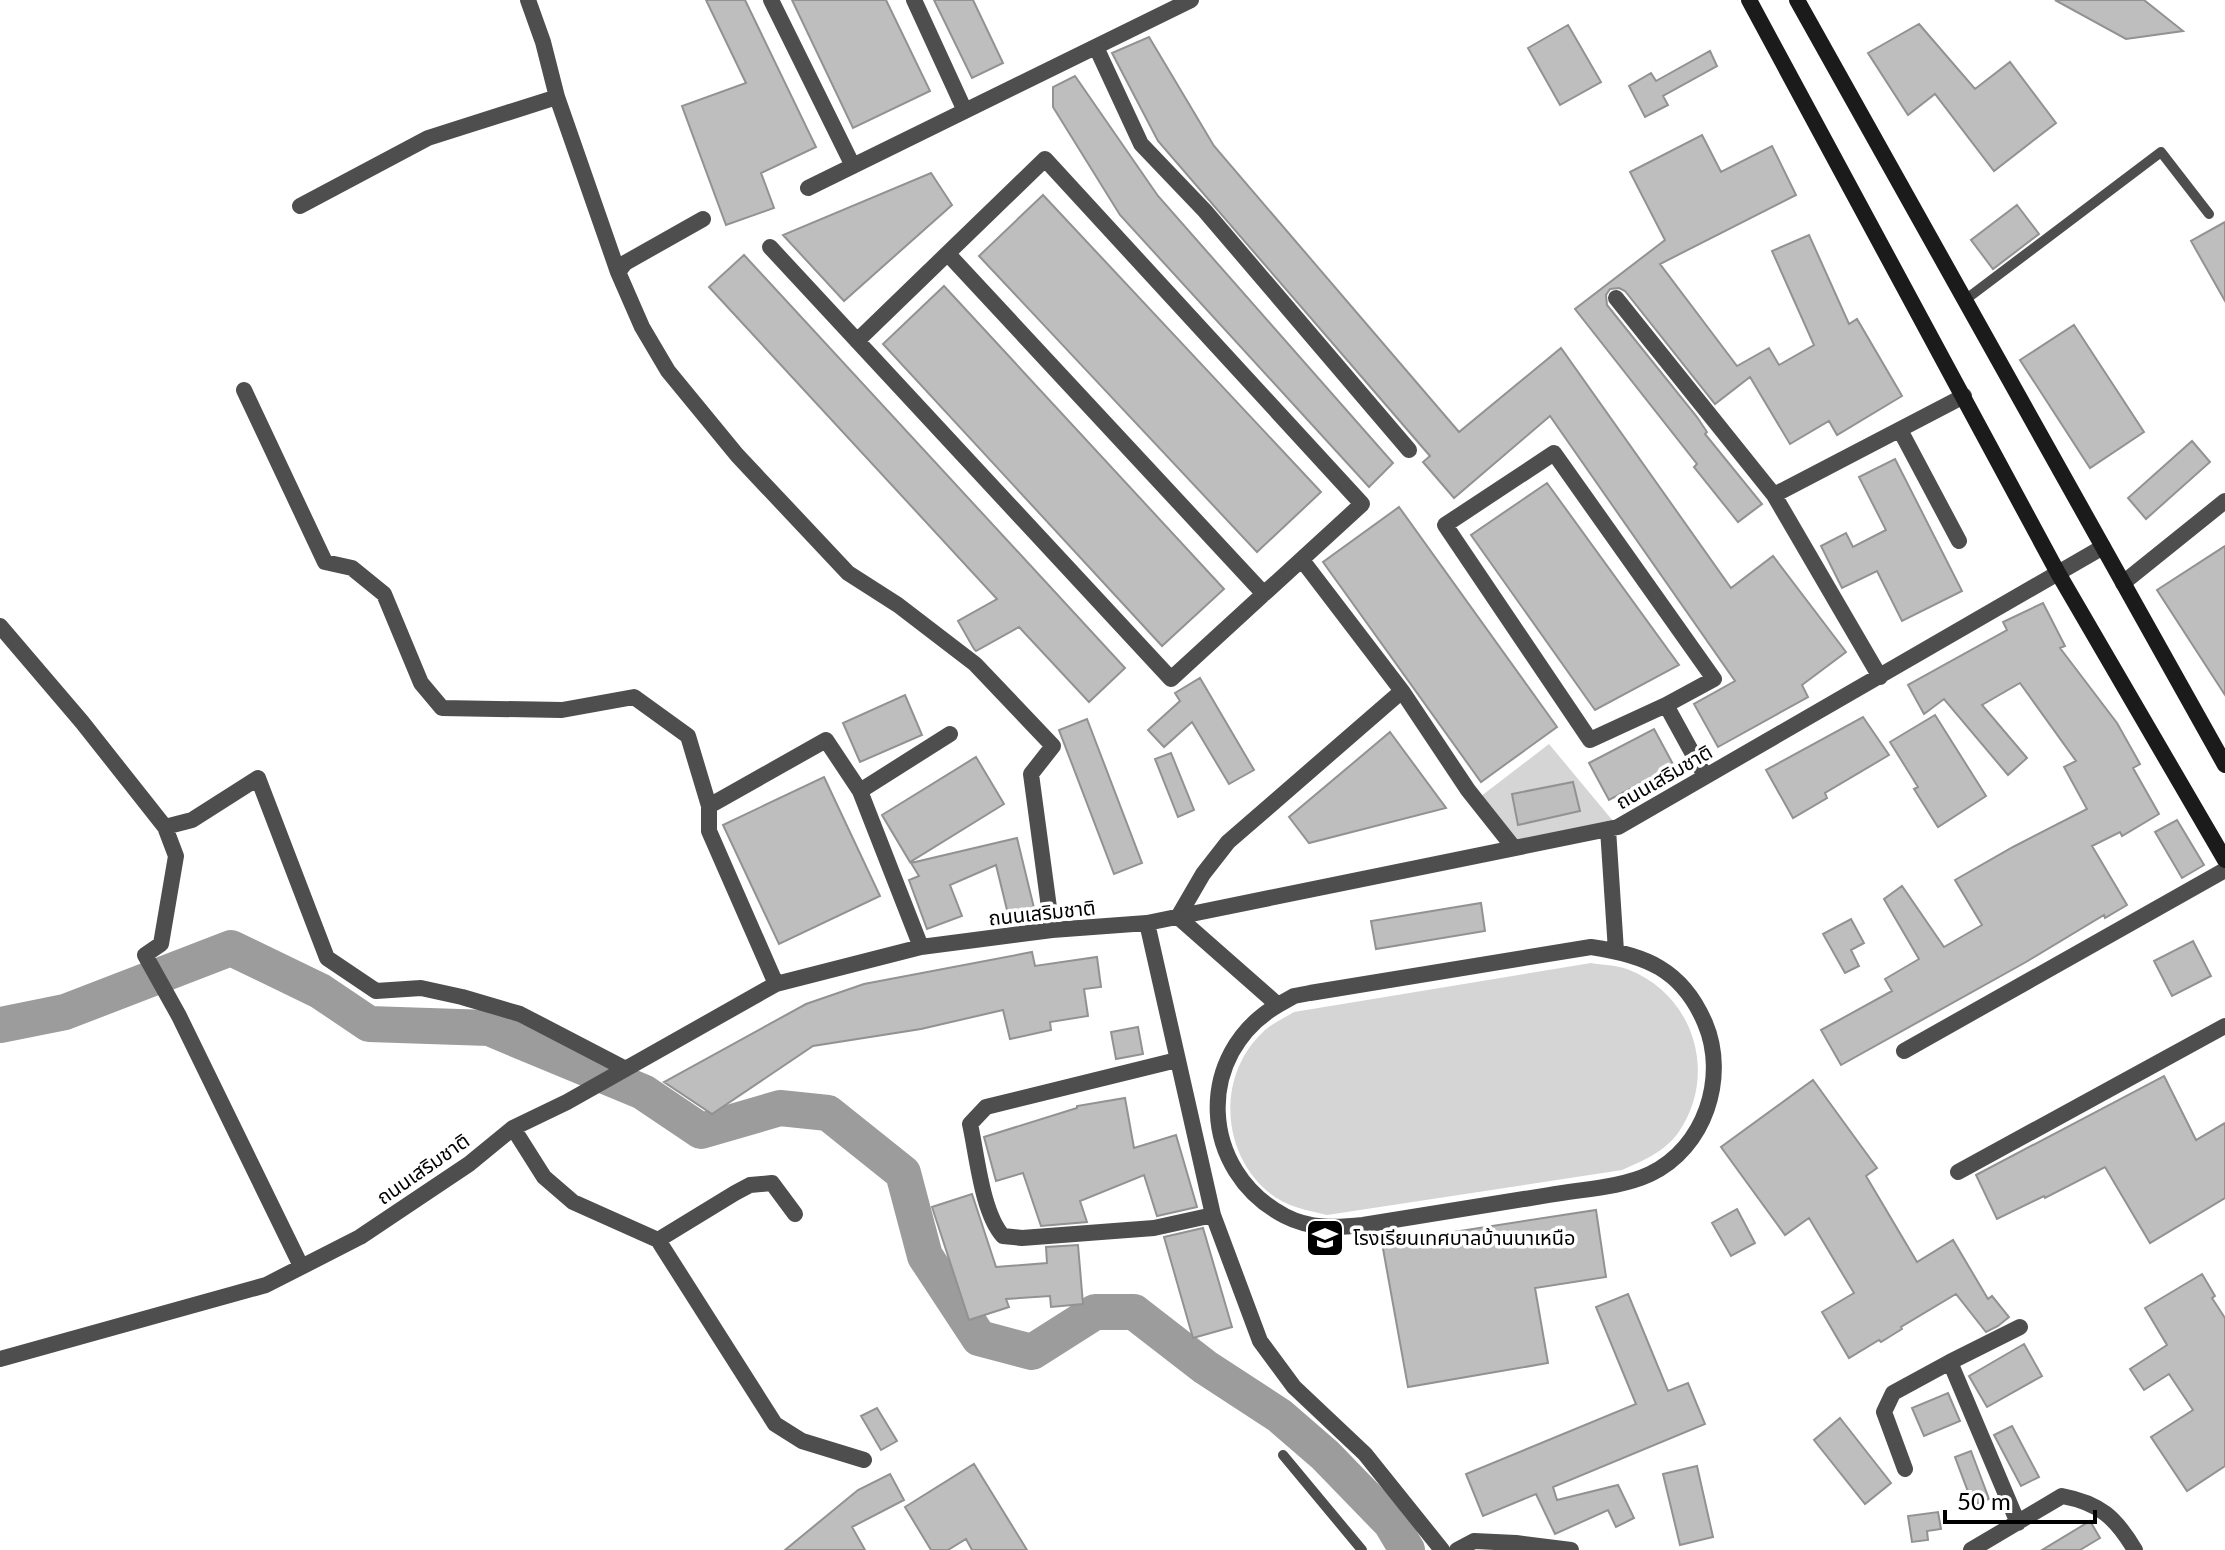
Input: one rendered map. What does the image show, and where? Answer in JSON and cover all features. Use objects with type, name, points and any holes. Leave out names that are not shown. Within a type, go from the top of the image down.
[{"type":"main road","points":[[1749,0],[2058,573],[2225,860]]},
{"type":"main road","points":[[1797,0],[2225,765]]},
{"type":"street","points":[[528,0],[557,97],[618,272],[642,327],[668,371],[737,455],[848,573],[898,605],[975,664],[1053,746],[1031,774],[1052,930]]},
{"type":"street","points":[[771,0],[853,166]]},
{"type":"street","points":[[914,0],[965,111]]},
{"type":"street","points":[[808,188],[1191,0]]},
{"type":"street","points":[[1096,47],[1141,144],[1205,211],[1409,450]]},
{"type":"street","points":[[300,206],[428,138],[557,97]]},
{"type":"street","points":[[770,247],[857,341],[1171,679],[1362,504],[1045,159],[857,341]]},
{"type":"street","points":[[618,272],[625,263],[703,219]]},
{"type":"street","points":[[948,254],[1264,594]]},
{"type":"street","points":[[1616,298],[1774,495],[1880,677]]},
{"type":"street","points":[[244,390],[325,562],[352,568],[384,594],[421,683],[442,708],[562,710],[634,697],[688,736],[709,806],[709,831],[776,984]]},
{"type":"street","points":[[1774,495],[1964,396]]},
{"type":"street","points":[[1900,430],[1959,541]]},
{"type":"street","points":[[1554,453],[1714,679],[1666,705],[1590,740],[1445,525],[1554,453]]},
{"type":"street","points":[[2123,583],[2225,501]]},
{"type":"street","name":"ถนนเสริมชาติ","points":[[0,1359],[266,1285],[360,1237],[469,1164],[513,1128],[567,1102],[624,1068],[639,1063],[776,984],[921,947],[1052,930],[1147,923],[1618,827],[2103,547]]},
{"type":"street","points":[[1302,560],[1402,691],[1468,790],[1514,848]]},
{"type":"street","points":[[3,634],[82,722],[165,827],[176,856],[161,944],[145,955],[179,1016],[301,1266]]},
{"type":"street","points":[[1278,1005],[1178,917],[1203,874],[1228,842],[1402,691]]},
{"type":"street","points":[[1666,705],[1705,776]]},
{"type":"street","points":[[860,791],[950,734]]},
{"type":"street","points":[[709,806],[826,740],[860,791],[921,947]]},
{"type":"street","points":[[165,827],[192,820],[258,778],[327,958],[376,991],[421,988],[520,1014],[624,1068]]},
{"type":"street","points":[[1608,829],[1616,951]]},
{"type":"street","points":[[1904,1051],[2225,870]]},
{"type":"street","points":[[1147,923],[1213,1215],[1260,1341],[1294,1387],[1365,1454],[1442,1550]]},
{"type":"street","points":[[1591,947],[1616,951],[1648,960],[1664,970],[1692,998],[1709,1033],[1714,1072],[1707,1110],[1687,1144],[1658,1170],[1621,1182],[1363,1225],[1324,1227],[1286,1216],[1253,1193],[1230,1161],[1222,1142],[1216,1104],[1225,1063],[1246,1029],[1278,1005],[1294,996],[1559,952],[1591,947]]},
{"type":"street","points":[[1958,1172],[2225,1026]]},
{"type":"street","points":[[1177,1060],[986,1107],[970,1124],[983,1181],[994,1226],[1003,1236],[1022,1238],[1154,1228],[1213,1215]]},
{"type":"street","points":[[513,1128],[544,1177],[573,1202],[658,1240],[775,1424],[802,1441],[864,1460]]},
{"type":"street","points":[[658,1240],[750,1185],[772,1183],[795,1214]]},
{"type":"street","points":[[1905,1469],[1884,1412],[1893,1393],[2020,1327]]},
{"type":"street","points":[[1950,1362],[2018,1523]]},
{"type":"street","points":[[1971,1550],[2062,1496],[2088,1501],[2120,1524],[2135,1550]]},
{"type":"street","points":[[1457,1550],[1474,1541],[1571,1550]]},
{"type":"lane","points":[[1965,300],[2161,152],[2209,214]]},
{"type":"lane","points":[[1283,1455],[1362,1550]]},
{"type":"shaded area","points":[[1549,744],[1618,827],[1514,848],[1476,800]]},
{"type":"shaded area","points":[[1591,963],[1627,969],[1650,981],[1669,997],[1693,1039],[1698,1062],[1697,1086],[1690,1110],[1678,1133],[1653,1155],[1622,1170],[1327,1215],[1280,1200],[1251,1173],[1233,1133],[1230,1111],[1232,1090],[1248,1049],[1274,1024],[1294,1012]]},
{"type":"building","points":[[706,0],[745,0],[816,147],[761,173],[774,208],[726,225],[682,106],[746,83]]},
{"type":"building","points":[[792,0],[886,0],[930,91],[853,128]]},
{"type":"building","points":[[934,0],[973,0],[1003,63],[972,78]]},
{"type":"building","points":[[2055,0],[2144,0],[2183,31],[2126,39]]},
{"type":"building","points":[[1919,24],[1975,89],[2010,62],[2056,123],[1994,171],[1935,94],[1908,115],[1868,53]]},
{"type":"building","points":[[1568,25],[1601,82],[1560,105],[1528,48]]},
{"type":"building","points":[[1149,37],[1214,146],[1459,432],[1561,348],[1731,588],[1773,556],[1846,652],[1802,685],[1808,697],[1718,747],[1694,704],[1735,681],[1550,416],[1454,498],[1423,462],[1430,456],[1158,141],[1112,53]]},
{"type":"building","points":[[1710,51],[1717,66],[1663,96],[1668,105],[1645,117],[1629,86],[1651,73],[1656,81]]},
{"type":"building","points":[[1075,76],[1158,196],[1393,463],[1369,487],[1120,215],[1053,107],[1053,87]]},
{"type":"building","points":[[1702,135],[1721,172],[1772,146],[1796,195],[1660,264],[1737,366],[1769,348],[1779,365],[1814,345],[1772,251],[1809,235],[1849,324],[1857,319],[1902,396],[1837,435],[1829,421],[1790,444],[1750,377],[1715,404],[1625,291],[1610,289],[1606,295],[1607,305],[1762,504],[1738,522],[1694,467],[1697,464],[1575,309],[1665,240],[1630,172]]},
{"type":"building","points":[[931,173],[952,205],[844,301],[783,235]]},
{"type":"building","points":[[1043,195],[1321,492],[1257,552],[979,256]]},
{"type":"building","points":[[2017,205],[2039,234],[1993,269],[1971,240]]},
{"type":"building","points":[[2225,222],[2225,301],[2191,241]]},
{"type":"building","points":[[744,255],[1125,668],[1089,702],[1019,627],[976,651],[974,649],[958,621],[997,599],[709,287]]},
{"type":"building","points":[[944,286],[1224,589],[1162,646],[883,344]]},
{"type":"building","points":[[2074,325],[2144,432],[2090,468],[2020,360]]},
{"type":"building","points":[[2192,441],[2210,462],[2146,519],[2128,498]]},
{"type":"building","points":[[1895,459],[1962,591],[1902,621],[1877,571],[1842,588],[1821,546],[1846,533],[1853,547],[1886,530],[1859,477]]},
{"type":"building","points":[[1547,483],[1679,665],[1595,710],[1471,535]]},
{"type":"building","points":[[1399,507],[1557,727],[1481,782],[1323,562]]},
{"type":"building","points":[[2225,546],[2225,695],[2157,590]]},
{"type":"building","points":[[2043,603],[2065,646],[2060,648],[2117,723],[2140,764],[2133,768],[2159,814],[2122,836],[2120,832],[2092,846],[2127,905],[2105,918],[2104,915],[1841,1065],[1821,1030],[1892,991],[1885,979],[1919,959],[1884,899],[1902,886],[1944,947],[1982,925],[1955,880],[2087,809],[2064,767],[2076,761],[2020,683],[1982,705],[2027,758],[2008,775],[1944,699],[1924,714],[1908,685],[2007,630],[2003,622]]},
{"type":"building","points":[[1200,678],[1254,770],[1229,784],[1192,722],[1164,747],[1148,730],[1180,701],[1175,693]]},
{"type":"building","points":[[905,695],[922,735],[860,762],[843,723]]},
{"type":"building","points":[[1935,715],[1986,796],[1938,827],[1890,742]]},
{"type":"building","points":[[1863,717],[1889,755],[1825,793],[1827,798],[1793,818],[1766,770]]},
{"type":"building","points":[[1087,719],[1142,863],[1114,874],[1059,730]]},
{"type":"building","points":[[1654,729],[1674,766],[1609,800],[1589,763]]},
{"type":"building","points":[[1390,732],[1446,808],[1309,843],[1289,817]]},
{"type":"building","points":[[1171,753],[1194,810],[1178,817],[1155,759]]},
{"type":"building","points":[[976,757],[1004,804],[910,862],[882,815]]},
{"type":"building","points":[[824,777],[880,896],[779,944],[723,825]]},
{"type":"building","points":[[1573,782],[1580,811],[1518,825],[1512,794]]},
{"type":"building","points":[[2177,820],[2204,865],[2182,878],[2155,832]]},
{"type":"building","points":[[1017,838],[1034,908],[1008,914],[996,865],[950,885],[962,916],[927,929],[909,880],[919,876],[911,863]]},
{"type":"building","points":[[1481,903],[1485,931],[1376,949],[1371,921]]},
{"type":"building","points":[[1851,919],[1864,943],[1851,950],[1859,966],[1845,973],[1823,934]]},
{"type":"building","points":[[2193,941],[2211,976],[2172,996],[2154,961]]},
{"type":"building","points":[[1032,952],[1035,966],[1097,957],[1101,987],[1084,989],[1088,1016],[1050,1022],[1051,1030],[1010,1039],[1003,1010],[921,1029],[813,1046],[712,1114],[664,1082],[806,1004],[864,984]]},
{"type":"building","points":[[1138,1027],[1143,1054],[1116,1059],[1111,1032]]},
{"type":"building","points":[[2164,1076],[2196,1140],[2225,1123],[2225,1198],[2150,1243],[2105,1167],[1997,1219],[1976,1175]]},
{"type":"building","points":[[1813,1080],[1877,1168],[1866,1176],[1917,1262],[1953,1240],[1988,1299],[1992,1296],[2009,1317],[1998,1326],[1986,1332],[1956,1294],[1881,1342],[1879,1340],[1849,1358],[1822,1312],[1854,1293],[1809,1218],[1785,1235],[1721,1147]]},
{"type":"building","points":[[1125,1098],[1134,1148],[1176,1135],[1197,1207],[1157,1216],[1144,1175],[1080,1201],[1087,1222],[1041,1226],[1023,1173],[996,1181],[984,1137],[1077,1106]]},
{"type":"building","points":[[972,1194],[996,1267],[1047,1263],[1046,1247],[1078,1245],[1083,1304],[1051,1307],[1050,1296],[1006,1299],[1009,1307],[969,1320],[932,1207]]},
{"type":"building","points":[[1737,1209],[1755,1243],[1731,1256],[1712,1223]]},
{"type":"building","points":[[1596,1210],[1606,1277],[1535,1288],[1548,1363],[1408,1387],[1382,1243]]},
{"type":"building","points":[[1203,1228],[1232,1327],[1193,1338],[1164,1237]]},
{"type":"building","points":[[2202,1274],[2225,1318],[2225,1466],[2187,1491],[2151,1437],[2193,1410],[2169,1374],[2144,1390],[2130,1369],[2167,1345],[2145,1308]]},
{"type":"building","points":[[1628,1294],[1668,1391],[1688,1383],[1705,1424],[1553,1487],[1557,1500],[1618,1485],[1634,1518],[1616,1527],[1608,1510],[1555,1534],[1536,1494],[1483,1516],[1466,1474],[1636,1404],[1596,1307]]},
{"type":"building","points":[[2024,1344],[2042,1376],[1987,1407],[1969,1376]]},
{"type":"building","points":[[1948,1393],[1960,1421],[1924,1436],[1912,1408]]},
{"type":"building","points":[[877,1408],[897,1441],[881,1450],[861,1416]]},
{"type":"building","points":[[1840,1418],[1891,1483],[1865,1504],[1814,1440]]},
{"type":"building","points":[[2012,1426],[2039,1477],[2021,1486],[1994,1435]]},
{"type":"building","points":[[1971,1451],[1989,1499],[1973,1505],[1955,1457]]},
{"type":"building","points":[[974,1464],[1027,1550],[972,1550],[966,1539],[948,1550],[931,1550],[905,1507]]},
{"type":"building","points":[[1697,1466],[1713,1537],[1680,1545],[1663,1474]]},
{"type":"building","points":[[890,1474],[904,1500],[852,1527],[865,1550],[785,1550],[858,1490]]},
{"type":"building","points":[[1938,1512],[1941,1529],[1927,1531],[1928,1540],[1912,1542],[1908,1516]]},
{"type":"building","points":[[2090,1521],[2100,1538],[2080,1550],[2042,1550]]},
{"type":"waterway","points":[[0,1025],[65,1012],[231,948],[320,991],[369,1024],[489,1028],[643,1092],[701,1131],[780,1108],[828,1113],[903,1173],[925,1256],[979,1338],[1032,1352],[1095,1312],[1134,1312],[1205,1367],[1280,1416],[1325,1455],[1391,1523],[1407,1550]]},
{"type":"place","name":"โรงเรียนเทศบาลบ้านนาเหนือ","points":[[1325,1238]]}]
